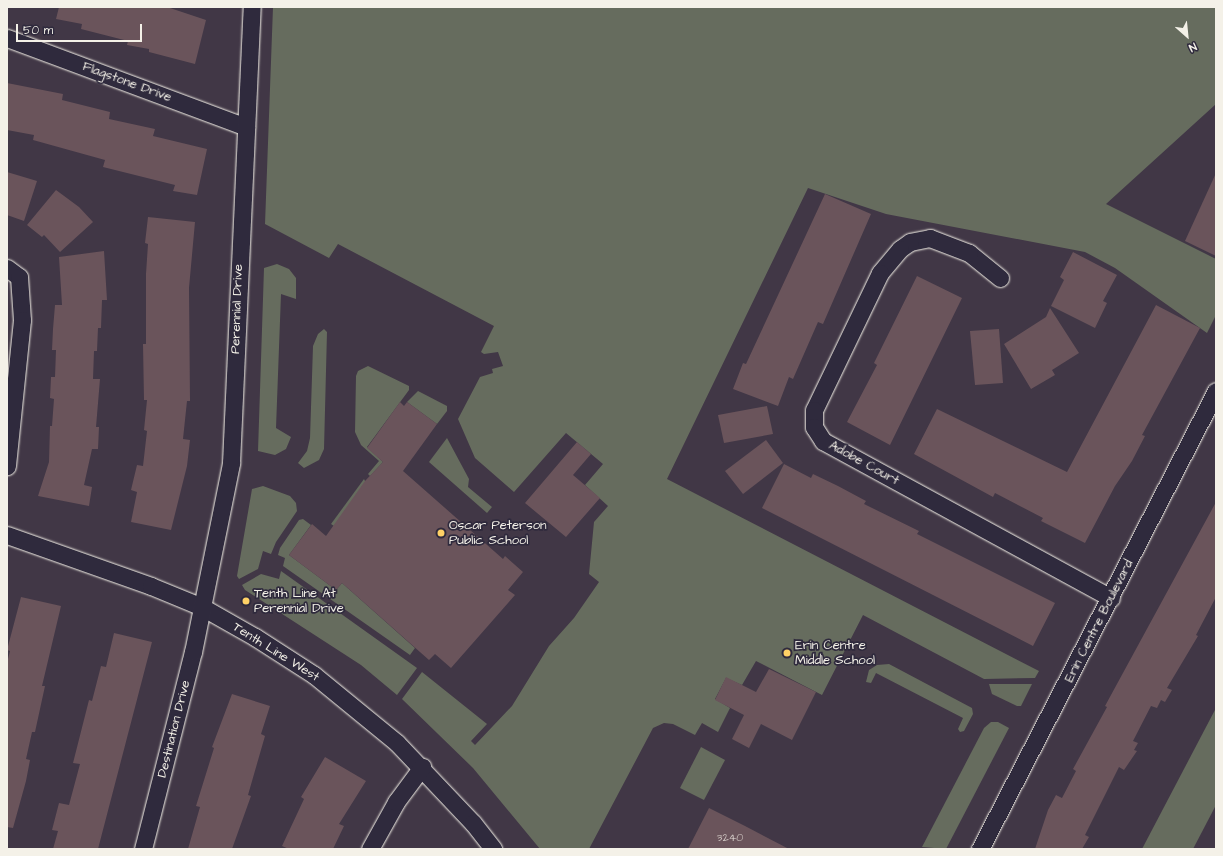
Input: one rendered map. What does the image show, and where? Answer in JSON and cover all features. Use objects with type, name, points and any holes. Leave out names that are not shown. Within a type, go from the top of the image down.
[{"type":"street","name":"Perennial Drive","points":[[202,608],[231,463],[252,7]]},
{"type":"street","name":"Flagstone Drive","points":[[7,38],[246,127]]},
{"type":"street","name":"Adobe Court","points":[[1000,278],[969,253],[930,238],[910,242],[900,249],[880,273],[814,410],[814,427],[823,441],[1111,598]]},
{"type":"street","points":[[7,268],[19,277],[22,320],[7,466]]},
{"type":"street","name":"Erin Centre Boulevard","points":[[980,849],[1111,598],[1216,391]]},
{"type":"street","name":"Tenth Line West","points":[[7,535],[151,586],[202,608],[255,637],[314,675],[361,712],[422,767],[473,823],[493,849]]},
{"type":"street","name":"Destination Drive","points":[[144,849],[194,652],[202,608]]},
{"type":"street","points":[[370,849],[396,802],[422,767]]},
{"type":"green space","points":[[273,7],[1216,7],[1216,104],[1106,204],[1216,259],[1216,315],[1207,333],[1115,268],[1085,252],[886,214],[808,188],[667,479],[1039,671],[1035,678],[984,679],[863,615],[822,695],[756,661],[742,685],[726,678],[715,699],[730,708],[718,732],[702,723],[695,735],[673,724],[664,723],[653,728],[589,849],[540,849],[473,768],[402,699],[422,672],[487,724],[471,741],[475,745],[512,706],[549,646],[574,618],[599,582],[589,574],[594,522],[608,506],[585,485],[603,464],[566,433],[514,492],[475,458],[458,419],[480,377],[493,373],[492,369],[503,366],[498,352],[484,354],[481,352],[494,326],[338,244],[329,258],[265,224]]},
{"type":"green space","points":[[277,264],[289,269],[296,278],[296,299],[281,294],[276,428],[291,437],[286,449],[275,455],[258,451],[264,268]]},
{"type":"green space","points":[[324,329],[327,332],[324,449],[319,460],[304,468],[298,463],[307,451],[310,438],[313,346],[318,334]]},
{"type":"green space","points":[[368,366],[409,386],[409,390],[367,447],[383,462],[370,476],[368,474],[379,461],[361,445],[355,432],[356,376],[358,371]]},
{"type":"green space","points":[[418,391],[447,406],[447,411],[437,424],[407,402]]},
{"type":"green space","points":[[447,438],[469,479],[468,487],[492,507],[487,513],[429,462]]},
{"type":"green space","points":[[364,479],[366,483],[334,526],[331,524]]},
{"type":"green space","points":[[263,486],[290,496],[296,503],[297,511],[276,542],[271,554],[263,551],[258,569],[239,579],[237,576],[252,489]]},
{"type":"green space","points":[[303,519],[311,525],[289,555],[336,590],[342,583],[415,648],[410,655],[283,566],[285,558],[278,555],[280,548],[299,520]]},
{"type":"green space","points":[[281,571],[417,668],[397,695],[361,665],[245,590],[242,585],[261,574],[279,579]]},
{"type":"green space","points":[[889,664],[972,708],[973,714],[964,731],[960,732],[958,729],[963,718],[876,673],[871,683],[866,682],[869,670],[877,665]]},
{"type":"green space","points":[[989,684],[1032,684],[1021,706],[1017,706],[992,694]]},
{"type":"green space","points":[[1216,708],[1216,805],[1193,849],[1142,849]]},
{"type":"green space","points":[[991,722],[998,722],[1009,728],[946,849],[922,847],[984,728]]},
{"type":"green space","points":[[701,747],[725,760],[704,800],[680,788]]},
{"type":"building","points":[[59,7],[167,7],[206,20],[195,64],[149,52],[149,49],[127,45],[128,41],[81,29],[82,24],[56,19]]},
{"type":"building","points":[[7,83],[63,94],[62,100],[110,112],[109,119],[155,129],[153,136],[207,149],[197,195],[173,191],[175,185],[103,167],[105,160],[33,140],[34,135],[7,130]]},
{"type":"building","points":[[7,172],[37,181],[24,221],[7,215]]},
{"type":"building","points":[[1216,173],[1216,256],[1185,241]]},
{"type":"building","points":[[56,190],[79,207],[93,222],[60,252],[44,235],[42,237],[27,225]]},
{"type":"building","points":[[825,194],[871,214],[823,324],[818,322],[793,379],[789,377],[778,406],[733,389],[743,363],[746,364]]},
{"type":"building","points":[[148,217],[195,222],[189,288],[190,401],[187,401],[183,439],[190,440],[187,466],[171,530],[131,522],[137,492],[131,490],[137,465],[143,466],[147,431],[144,430],[147,400],[144,400],[143,344],[146,344],[146,274],[148,244],[145,243]]},
{"type":"building","points":[[104,251],[107,300],[102,300],[101,328],[98,328],[97,351],[94,351],[93,379],[100,379],[96,427],[99,427],[98,449],[92,449],[84,485],[92,487],[89,506],[38,496],[49,462],[50,426],[52,426],[54,399],[50,398],[51,377],[55,377],[56,350],[52,350],[53,329],[55,305],[62,305],[59,257]]},
{"type":"building","points":[[1073,252],[1117,275],[1103,301],[1107,303],[1095,328],[1051,306],[1064,280],[1060,277]]},
{"type":"building","points":[[917,276],[962,298],[890,445],[847,422],[877,365],[874,363]]},
{"type":"building","points":[[1156,305],[1200,328],[1142,435],[1145,436],[1132,461],[1115,486],[1085,543],[1041,521],[1043,518],[995,493],[993,497],[914,454],[937,409],[1067,472]]},
{"type":"building","points":[[1050,308],[1079,353],[1052,370],[1055,375],[1031,389],[1004,344],[1046,317]]},
{"type":"building","points":[[999,329],[1003,383],[975,385],[970,331]]},
{"type":"building","points":[[400,402],[404,406],[407,402],[437,424],[403,471],[503,559],[505,556],[523,572],[508,590],[515,595],[451,668],[435,654],[429,660],[342,583],[336,590],[289,555],[312,524],[326,536],[365,481],[383,462],[367,448]]},
{"type":"building","points":[[767,406],[773,434],[724,443],[718,415]]},
{"type":"building","points":[[766,440],[783,463],[743,494],[725,471]]},
{"type":"building","points":[[577,442],[591,454],[573,475],[600,498],[566,537],[525,503]]},
{"type":"building","points":[[784,464],[811,478],[813,474],[838,486],[866,501],[864,504],[919,531],[917,534],[1055,603],[1033,646],[762,508]]},
{"type":"building","points":[[1216,502],[1216,597],[1196,635],[1198,636],[1167,688],[1172,690],[1165,702],[1161,700],[1157,708],[1151,706],[1133,741],[1138,743],[1134,750],[1137,751],[1124,770],[1119,767],[1085,835],[1089,837],[1082,849],[1035,849],[1048,810],[1056,795],[1062,798],[1076,771],[1073,769],[1107,707],[1105,706]]},
{"type":"building","points":[[21,597],[61,606],[42,686],[45,686],[35,732],[32,732],[26,759],[30,760],[26,781],[13,828],[7,827],[7,663],[10,651],[7,650]]},
{"type":"building","points":[[114,633],[152,642],[98,849],[53,849],[58,831],[52,830],[59,803],[69,805],[80,764],[73,763],[89,700],[92,701],[101,666],[106,667]]},
{"type":"building","points":[[769,669],[816,692],[792,740],[761,724],[749,748],[732,739],[744,715],[715,700],[726,677],[756,692]]},
{"type":"building","points":[[232,694],[270,706],[261,734],[265,736],[248,795],[251,796],[232,849],[188,849],[200,807],[196,806],[214,748],[212,747]]},
{"type":"building","points":[[325,757],[366,781],[339,824],[344,826],[333,849],[289,849],[282,846],[304,799],[301,797]]},
{"type":"building","points":[[709,808],[745,826],[789,849],[688,849]]},
{"type":"place","name":"Oscar Peterson Public School","points":[[441,533]]},
{"type":"place","name":"Tenth Line At Perennial Drive","points":[[246,601]]},
{"type":"place","name":"Erin Centre Middle School","points":[[787,653]]}]
